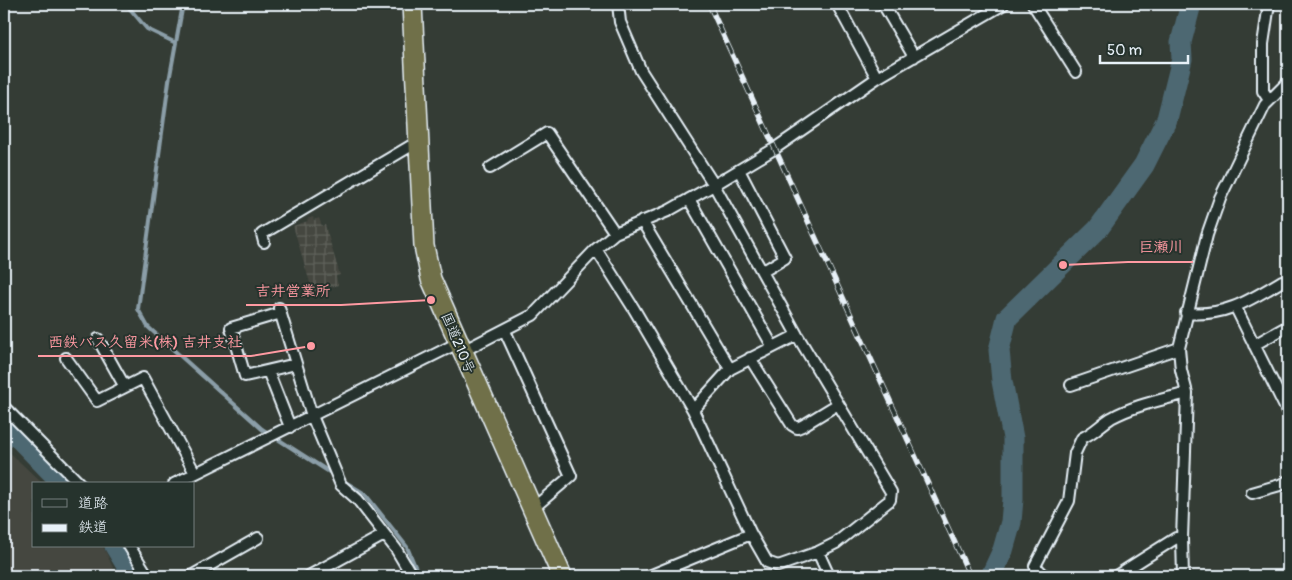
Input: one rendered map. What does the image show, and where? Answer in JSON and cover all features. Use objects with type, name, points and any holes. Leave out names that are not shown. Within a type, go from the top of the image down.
[{"type":"highway","name":"国道210号","points":[[412,4],[424,246],[431,279],[562,576]]},
{"type":"street","points":[[596,250],[693,410],[750,534],[767,562],[778,566],[818,552],[836,543],[890,500],[891,492],[797,335],[714,185],[642,71],[620,22],[618,4]]},
{"type":"street","points":[[837,4],[877,78]]},
{"type":"street","points":[[884,4],[914,57]]},
{"type":"street","points":[[178,482],[312,416],[460,347],[505,330],[533,315],[615,233],[668,211],[714,185],[774,149],[877,78],[1004,4]]},
{"type":"street","points":[[1033,4],[1076,72]]},
{"type":"street","points":[[1269,4],[1263,44],[1263,91],[1269,100]]},
{"type":"street","points":[[1183,576],[1182,539],[1187,393],[1181,370],[1179,348],[1186,312],[1207,235],[1220,198],[1251,132],[1269,100],[1288,82]]},
{"type":"street","points":[[490,168],[548,133],[615,233]]},
{"type":"street","points":[[264,242],[262,234],[340,186],[419,141]]},
{"type":"street","points":[[739,170],[785,258],[762,272]]},
{"type":"street","points":[[689,199],[773,347]]},
{"type":"street","points":[[642,221],[730,369]]},
{"type":"street","points":[[1186,312],[1202,314],[1236,308],[1282,282]]},
{"type":"street","points":[[1236,308],[1287,408]]},
{"type":"street","points":[[296,364],[245,376],[231,328],[280,311],[312,416],[339,479],[358,500],[412,576]]},
{"type":"street","points":[[1254,345],[1288,326]]},
{"type":"street","points":[[505,330],[571,476],[532,510]]},
{"type":"street","points":[[693,410],[730,369],[797,335]]},
{"type":"street","points":[[98,339],[125,387]]},
{"type":"street","points":[[1071,385],[1179,348]]},
{"type":"street","points":[[66,358],[97,401],[143,378],[195,473]]},
{"type":"street","points":[[750,358],[792,425],[797,428],[838,404]]},
{"type":"street","points":[[268,371],[290,428]]},
{"type":"street","points":[[1045,576],[1035,566],[1069,501],[1075,453],[1082,438],[1094,433],[1110,419],[1129,410],[1187,393]]},
{"type":"street","points":[[4,407],[78,482]]},
{"type":"street","points":[[1252,493],[1288,481]]},
{"type":"street","points":[[650,576],[750,534]]},
{"type":"street","points":[[310,576],[384,535]]},
{"type":"street","points":[[191,576],[258,538]]},
{"type":"street","points":[[1116,576],[1176,538],[1182,539]]},
{"type":"street","points":[[130,548],[148,576]]},
{"type":"street","points":[[818,552],[829,576]]},
{"type":"shaded area","points":[[313,217],[314,220],[319,218],[322,226],[325,225],[340,275],[336,276],[338,285],[313,293],[293,226],[308,221],[307,219]]},
{"type":"shaded area","points":[[4,447],[41,482],[32,482],[32,548],[104,548],[117,576],[4,576]]},
{"type":"waterway","points":[[126,4],[147,29],[176,43]]},
{"type":"waterway","points":[[183,4],[169,81],[138,309],[148,327],[262,429],[334,475]]},
{"type":"waterway","points":[[991,576],[1003,550],[1011,522],[1013,499],[1013,438],[1002,381],[999,350],[1007,318],[1098,229],[1144,165],[1167,119],[1182,59],[1181,42],[1191,4]]},
{"type":"waterway","points":[[4,423],[61,482]]},
{"type":"waterway","points":[[342,480],[365,494],[407,547],[419,576]]},
{"type":"waterway","points":[[116,548],[133,576]]},
{"type":"railway","points":[[709,4],[970,576]]},
{"type":"place","name":"巨瀬川","points":[[1063,265]]},
{"type":"place","name":"吉井営業所","points":[[431,300]]},
{"type":"place","name":"西鉄バス久留米(株) 吉井支社","points":[[311,346]]}]
